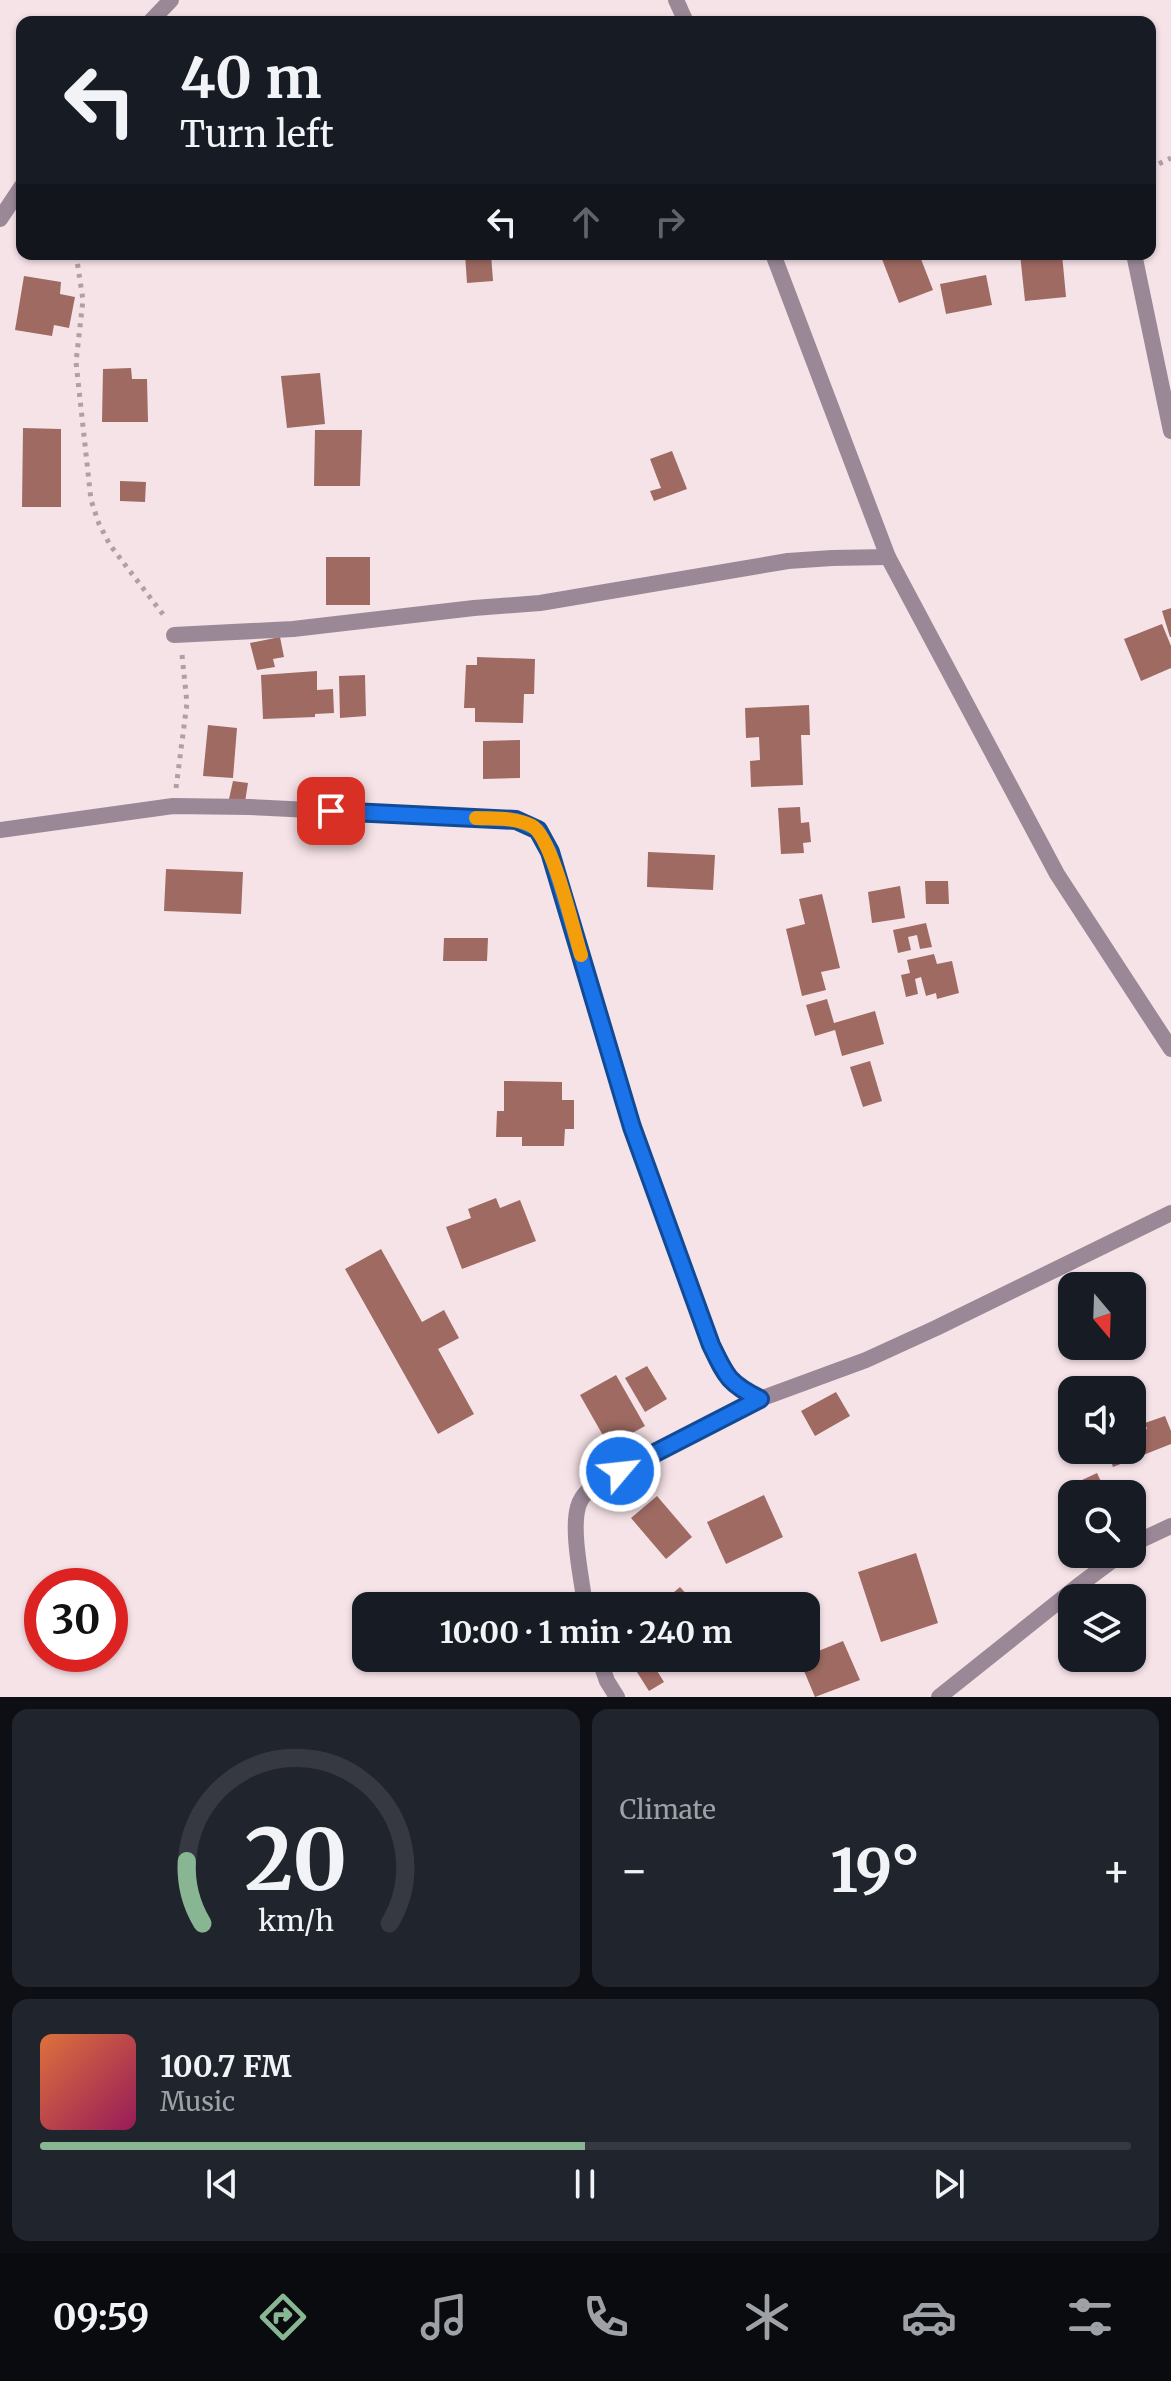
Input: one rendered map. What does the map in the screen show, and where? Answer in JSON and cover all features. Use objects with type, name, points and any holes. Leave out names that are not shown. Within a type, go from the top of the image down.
[{"type":"street","points":[[156,16],[171,0]]},
{"type":"street","points":[[0,219],[16,195]]},
{"type":"street","points":[[775,260],[888,557],[1057,874],[1171,1049]]},
{"type":"street","points":[[1135,260],[1171,431]]},
{"type":"street","points":[[174,635],[293,629],[540,603],[788,561],[888,557]]},
{"type":"street","points":[[0,830],[173,806],[516,820],[538,830],[550,852],[632,1127],[711,1345],[723,1371],[737,1387],[760,1399]]},
{"type":"street","points":[[583,1592],[575,1525],[583,1495],[592,1486],[760,1399],[866,1360],[1171,1213]]},
{"type":"street","points":[[1146,1538],[1171,1526]]},
{"type":"street","points":[[939,1697],[1102,1568]]},
{"type":"street","points":[[604,1672],[617,1697]]},
{"type":"path","points":[[77,260],[83,300],[76,362],[91,500],[110,545],[163,612],[183,659],[187,703],[173,806]]},
{"type":"building","points":[[465,260],[491,260],[493,281],[467,283]]},
{"type":"building","points":[[882,260],[921,260],[933,290],[899,303]]},
{"type":"building","points":[[1021,260],[1063,260],[1066,297],[1025,301]]},
{"type":"building","points":[[986,275],[992,305],[946,314],[940,284]]},
{"type":"building","points":[[24,276],[61,282],[60,294],[75,297],[69,328],[54,325],[52,336],[15,330]]},
{"type":"building","points":[[131,368],[132,379],[147,379],[148,422],[102,422],[103,369]]},
{"type":"building","points":[[320,373],[325,424],[287,428],[281,376]]},
{"type":"building","points":[[23,428],[61,429],[61,507],[22,507]]},
{"type":"building","points":[[315,430],[362,430],[360,486],[314,486]]},
{"type":"building","points":[[672,451],[687,489],[654,501],[650,491],[661,488],[650,459]]},
{"type":"building","points":[[120,481],[146,482],[145,502],[120,501]]},
{"type":"building","points":[[326,557],[370,557],[370,605],[326,605]]},
{"type":"building","points":[[1171,608],[1171,637],[1170,637],[1162,611]]},
{"type":"building","points":[[1162,624],[1171,646],[1171,668],[1141,681],[1124,639]]},
{"type":"building","points":[[280,637],[284,657],[273,659],[275,667],[257,670],[250,643]]},
{"type":"building","points":[[477,657],[535,659],[534,694],[524,694],[523,723],[475,722],[475,708],[464,708],[466,665],[477,665]]},
{"type":"building","points":[[317,671],[317,690],[333,689],[334,713],[263,719],[261,675]]},
{"type":"building","points":[[365,675],[366,716],[340,718],[339,676]]},
{"type":"building","points":[[809,705],[810,735],[801,735],[803,785],[751,787],[750,761],[760,760],[759,737],[746,738],[745,708]]},
{"type":"building","points":[[208,725],[237,728],[233,778],[203,776]]},
{"type":"building","points":[[520,740],[520,778],[483,779],[483,741]]},
{"type":"building","points":[[233,781],[248,783],[245,802],[229,799]]},
{"type":"building","points":[[800,807],[801,823],[809,822],[811,842],[803,843],[804,853],[781,854],[778,808]]},
{"type":"building","points":[[648,852],[715,855],[713,890],[647,887]]},
{"type":"building","points":[[166,869],[243,872],[241,914],[164,911]]},
{"type":"building","points":[[925,881],[948,881],[949,904],[926,904]]},
{"type":"building","points":[[900,886],[905,918],[872,923],[868,892]]},
{"type":"building","points":[[822,894],[840,968],[821,972],[826,990],[802,996],[786,929],[805,924],[799,899]]},
{"type":"building","points":[[926,923],[932,947],[920,949],[917,935],[908,937],[911,950],[898,953],[893,930]]},
{"type":"building","points":[[444,938],[488,938],[487,961],[443,961]]},
{"type":"building","points":[[934,954],[937,964],[952,961],[959,993],[937,999],[936,993],[926,996],[921,977],[915,979],[918,994],[906,997],[901,975],[910,973],[907,960]]},
{"type":"building","points":[[827,999],[834,1023],[875,1011],[884,1044],[842,1056],[835,1030],[815,1036],[806,1005]]},
{"type":"building","points":[[870,1061],[882,1101],[863,1107],[850,1067]]},
{"type":"building","points":[[504,1081],[562,1082],[562,1100],[574,1100],[574,1129],[565,1129],[564,1146],[522,1146],[522,1137],[496,1137],[497,1111],[504,1111]]},
{"type":"building","points":[[496,1198],[500,1208],[520,1200],[536,1241],[462,1269],[446,1227],[471,1218],[468,1209]]},
{"type":"building","points":[[381,1249],[422,1322],[444,1310],[459,1338],[438,1349],[474,1414],[438,1434],[345,1269]]},
{"type":"building","points":[[647,1366],[667,1399],[645,1412],[625,1378]]},
{"type":"building","points":[[616,1375],[645,1426],[609,1446],[580,1395]]},
{"type":"building","points":[[836,1392],[850,1416],[815,1436],[801,1411]]},
{"type":"building","points":[[1165,1416],[1171,1431],[1171,1444],[1146,1454],[1146,1423]]},
{"type":"building","points":[[1097,1473],[1100,1480],[1082,1480]]},
{"type":"building","points":[[764,1495],[783,1537],[726,1564],[707,1522]]},
{"type":"building","points":[[657,1496],[692,1537],[666,1559],[631,1518]]},
{"type":"building","points":[[916,1553],[938,1623],[881,1642],[858,1572]]},
{"type":"building","points":[[843,1641],[860,1680],[815,1697],[804,1672],[820,1672],[820,1650]]},
{"type":"building","points":[[637,1672],[658,1672],[664,1682],[649,1691]]},
{"type":"slow traffic","points":[[476,818],[516,820],[538,830],[550,852],[581,955]]},
{"type":"route","points":[[331,811],[516,820],[538,830],[550,852],[632,1127],[711,1345],[723,1371],[737,1387],[760,1399],[620,1471]]}]
